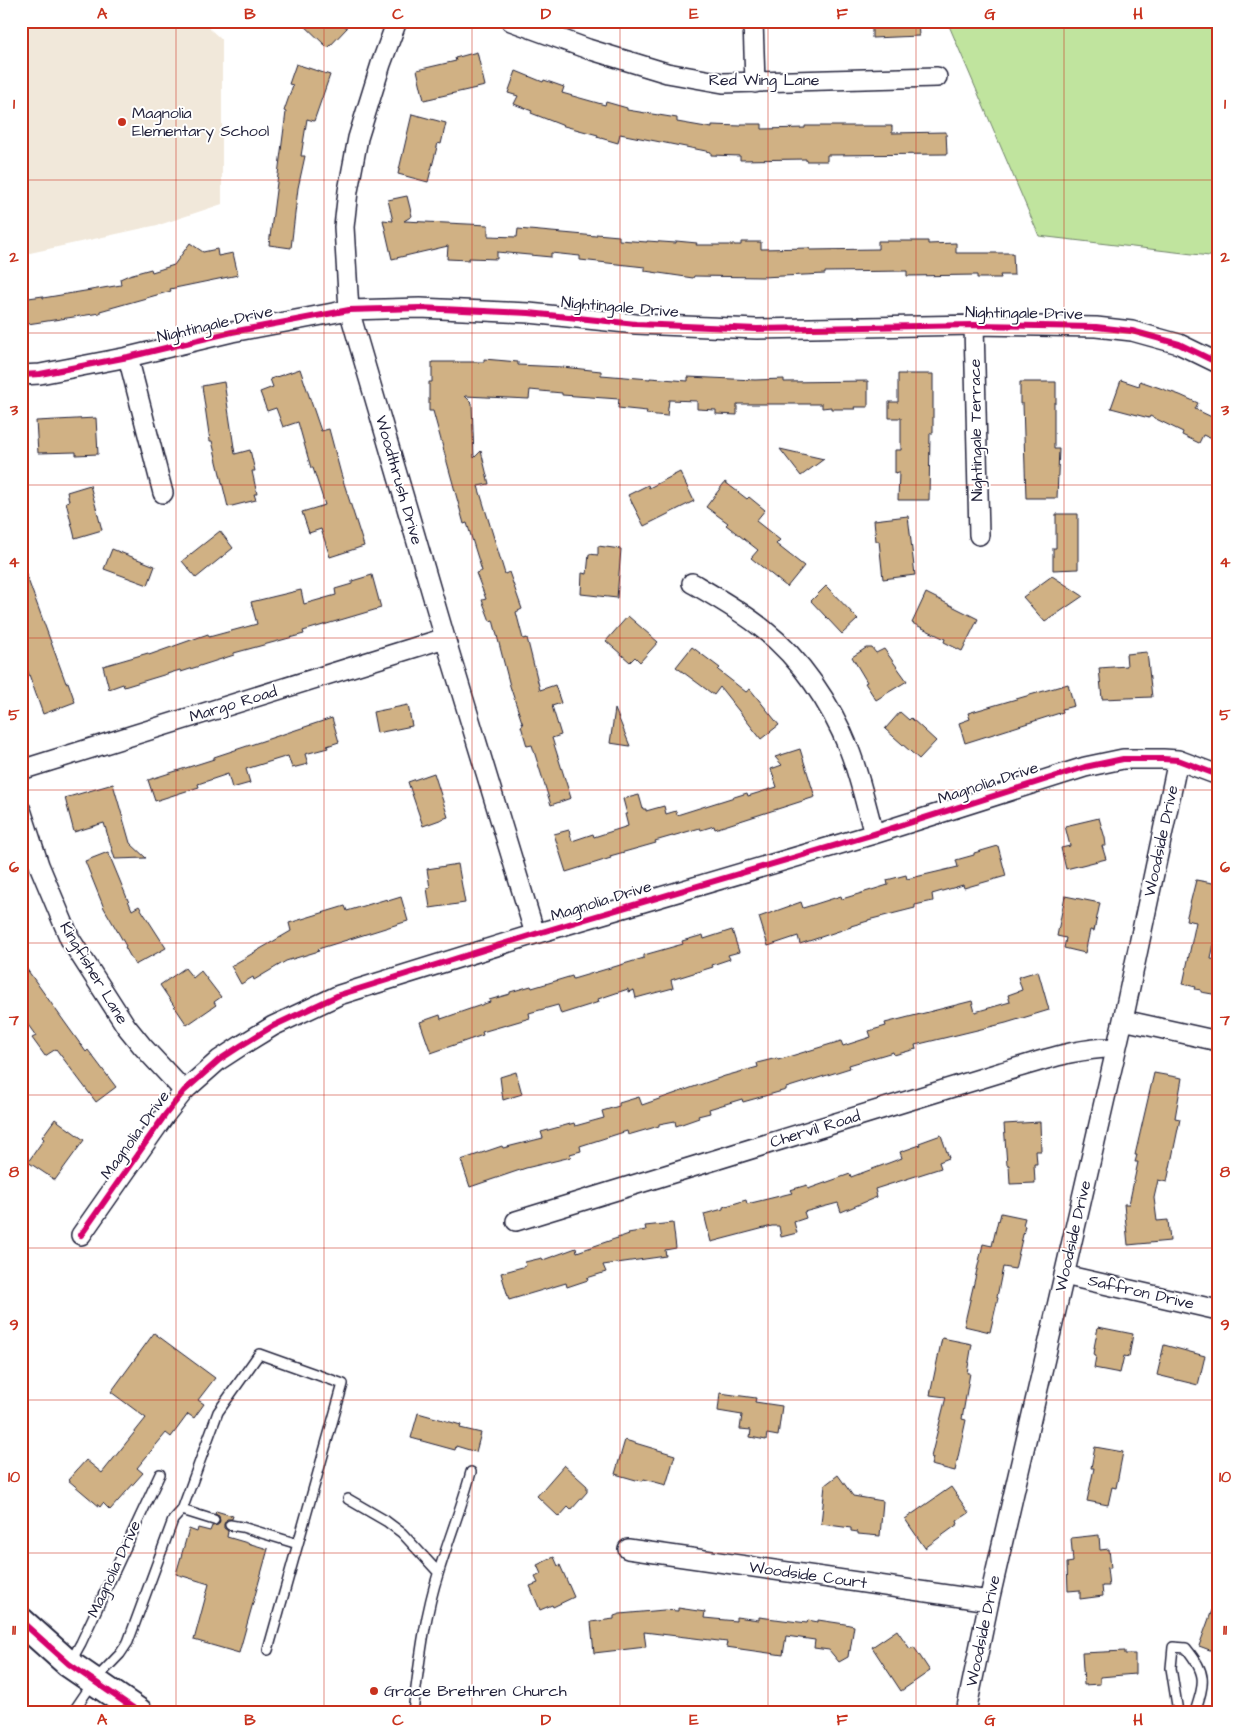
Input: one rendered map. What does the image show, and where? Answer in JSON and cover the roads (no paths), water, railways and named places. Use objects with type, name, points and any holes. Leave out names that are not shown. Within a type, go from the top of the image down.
[{"type":"main road","points":[[21,1621],[69,1664],[139,1712]]},
{"type":"street","name":"Woodthrush Drive","points":[[397,21],[381,64],[358,138],[348,191],[344,227],[349,310],[445,638],[535,934]]},
{"type":"street","name":"Red Wing Lane","points":[[511,21],[588,49],[667,73],[724,83],[937,77]]},
{"type":"street","points":[[753,21],[755,83]]},
{"type":"street","name":"Nightingale Drive","points":[[21,376],[128,358],[232,332],[349,310],[420,308],[529,313],[636,324],[757,329],[974,325],[1096,328],[1132,331],[1179,344],[1218,363]]},
{"type":"street","name":"Nightingale Terrace","points":[[974,325],[979,536]]},
{"type":"street","points":[[128,358],[163,493]]},
{"type":"street","points":[[692,583],[724,601],[763,629],[786,651],[812,683],[826,704],[849,749],[874,834]]},
{"type":"street","name":"Margo Road","points":[[21,770],[445,638]]},
{"type":"street","name":"Magnolia Drive","points":[[81,1235],[184,1091],[219,1060],[273,1026],[307,1009],[358,988],[874,834],[1100,763],[1142,758],[1178,760],[1218,775]]},
{"type":"street","name":"Woodside Drive","points":[[966,1712],[989,1602],[1123,1020],[1178,760]]},
{"type":"street","name":"Kingfisher Lane","points":[[21,810],[39,865],[70,938],[126,1026],[184,1091]]},
{"type":"street","points":[[1123,1020],[1218,1041]]},
{"type":"street","name":"Chervil Road","points":[[516,1221],[1002,1072],[1070,1053],[1090,1049],[1116,1048]]},
{"type":"street","name":"Saffron Drive","points":[[1064,1275],[1218,1310]]},
{"type":"street","name":"Woodside Court","points":[[628,1549],[989,1602]]},
{"type":"lane","points":[[21,28],[23,21]]},
{"type":"lane","points":[[73,1712],[94,1681],[120,1654],[128,1642],[173,1520],[182,1510],[218,1412],[259,1354],[343,1384],[268,1650]]},
{"type":"lane","points":[[413,1712],[424,1633],[438,1572],[471,1472]]},
{"type":"lane","name":"Magnolia Drive","points":[[69,1664],[81,1643],[160,1474]]},
{"type":"lane","points":[[348,1499],[386,1521],[402,1533],[438,1572]]},
{"type":"lane","points":[[182,1510],[214,1520]]},
{"type":"lane","points":[[230,1526],[242,1527],[298,1544]]},
{"type":"lane","points":[[1178,1712],[1171,1668],[1173,1647],[1186,1648],[1203,1673],[1202,1690],[1194,1712]]},
{"type":"place","name":"Magnolia Elementary School","points":[[122,122]]},
{"type":"place","name":"Grace Brethren Church","points":[[374,1691]]}]
